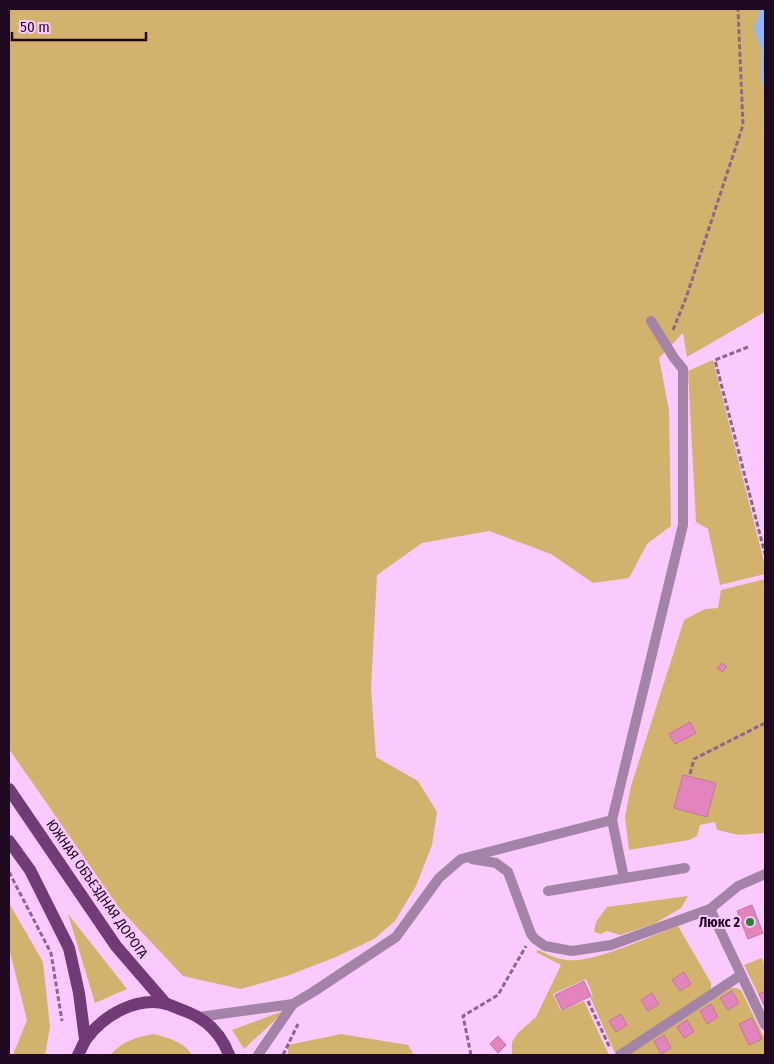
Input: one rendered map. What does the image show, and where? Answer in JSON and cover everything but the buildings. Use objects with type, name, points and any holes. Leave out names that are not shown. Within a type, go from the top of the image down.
[{"type":"main road","name":"ЮЖНАЯ ОБЪЕЗДНАЯ ДОРОГА","points":[[9,789],[116,946],[166,1004]]},
{"type":"main road","points":[[9,841],[30,870],[69,948],[79,993],[86,1040]]},
{"type":"main road","points":[[78,1055],[86,1040],[101,1022],[120,1010],[142,1003],[166,1004],[199,1017],[215,1031],[229,1055]]},
{"type":"lane","points":[[624,878],[612,820],[682,525],[683,369],[651,321]]},
{"type":"lane","points":[[258,1055],[294,1004],[396,937],[439,878],[461,859],[612,820]]},
{"type":"lane","points":[[461,859],[496,862],[508,872],[531,934],[535,940],[546,946],[572,951],[611,945],[710,909],[738,886],[765,874]]},
{"type":"lane","points":[[548,891],[685,868]]},
{"type":"lane","points":[[710,909],[765,1025]]},
{"type":"lane","points":[[620,1055],[741,975]]},
{"type":"lane","points":[[199,1017],[294,1004]]},
{"type":"path","points":[[666,344],[686,298],[743,125],[738,9]]},
{"type":"path","points":[[748,346],[715,360],[765,554]]},
{"type":"path","points":[[690,774],[694,759],[765,723]]},
{"type":"path","points":[[9,872],[51,953],[62,1021]]},
{"type":"path","points":[[471,1055],[463,1016],[498,995],[521,956],[531,934]]},
{"type":"path","points":[[588,1001],[614,1055]]},
{"type":"shaded area","points":[[9,9],[761,9],[755,29],[762,50],[761,78],[765,94],[765,312],[687,357],[683,333],[659,358],[669,410],[671,526],[647,544],[629,578],[593,583],[551,554],[489,531],[422,543],[377,575],[371,688],[376,757],[418,781],[437,812],[432,845],[416,886],[395,921],[374,939],[336,957],[287,976],[241,989],[183,976],[120,909],[9,749]]},
{"type":"shaded area","points":[[713,360],[765,566],[765,574],[720,585],[708,529],[696,522],[688,371]]},
{"type":"shaded area","points":[[765,579],[765,833],[739,835],[717,830],[715,822],[700,825],[697,836],[689,840],[629,850],[625,817],[631,786],[684,620],[705,609],[718,608],[721,590]]},
{"type":"shaded area","points":[[688,896],[681,908],[654,924],[620,935],[607,931],[601,934],[594,932],[596,922],[607,907]]},
{"type":"shaded area","points":[[9,903],[43,962],[50,1027],[45,1055],[13,1055],[27,1020],[9,948]]},
{"type":"shaded area","points":[[68,914],[127,989],[95,1003]]},
{"type":"shaded area","points":[[678,926],[711,983],[709,991],[615,1053],[590,997],[593,996],[586,979],[553,994],[561,1011],[584,1001],[609,1055],[512,1055],[512,1042],[518,1033],[536,1017],[561,965],[536,952],[538,950],[559,959],[579,960],[622,948]]},
{"type":"shaded area","points":[[762,958],[765,967],[765,1008],[744,965]]},
{"type":"shaded area","points":[[731,988],[741,990],[765,1039],[765,1055],[628,1055]]},
{"type":"shaded area","points":[[286,1010],[244,1049],[232,1030]]},
{"type":"shaded area","points":[[154,1034],[171,1039],[185,1047],[192,1055],[110,1055],[130,1040]]},
{"type":"shaded area","points":[[341,1034],[408,1045],[414,1055],[288,1055],[288,1045]]},
{"type":"water","points":[[761,9],[765,9],[765,94],[761,78],[762,50],[754,29]]},
{"type":"place","name":"Люкс 2","points":[[750,922]]}]
